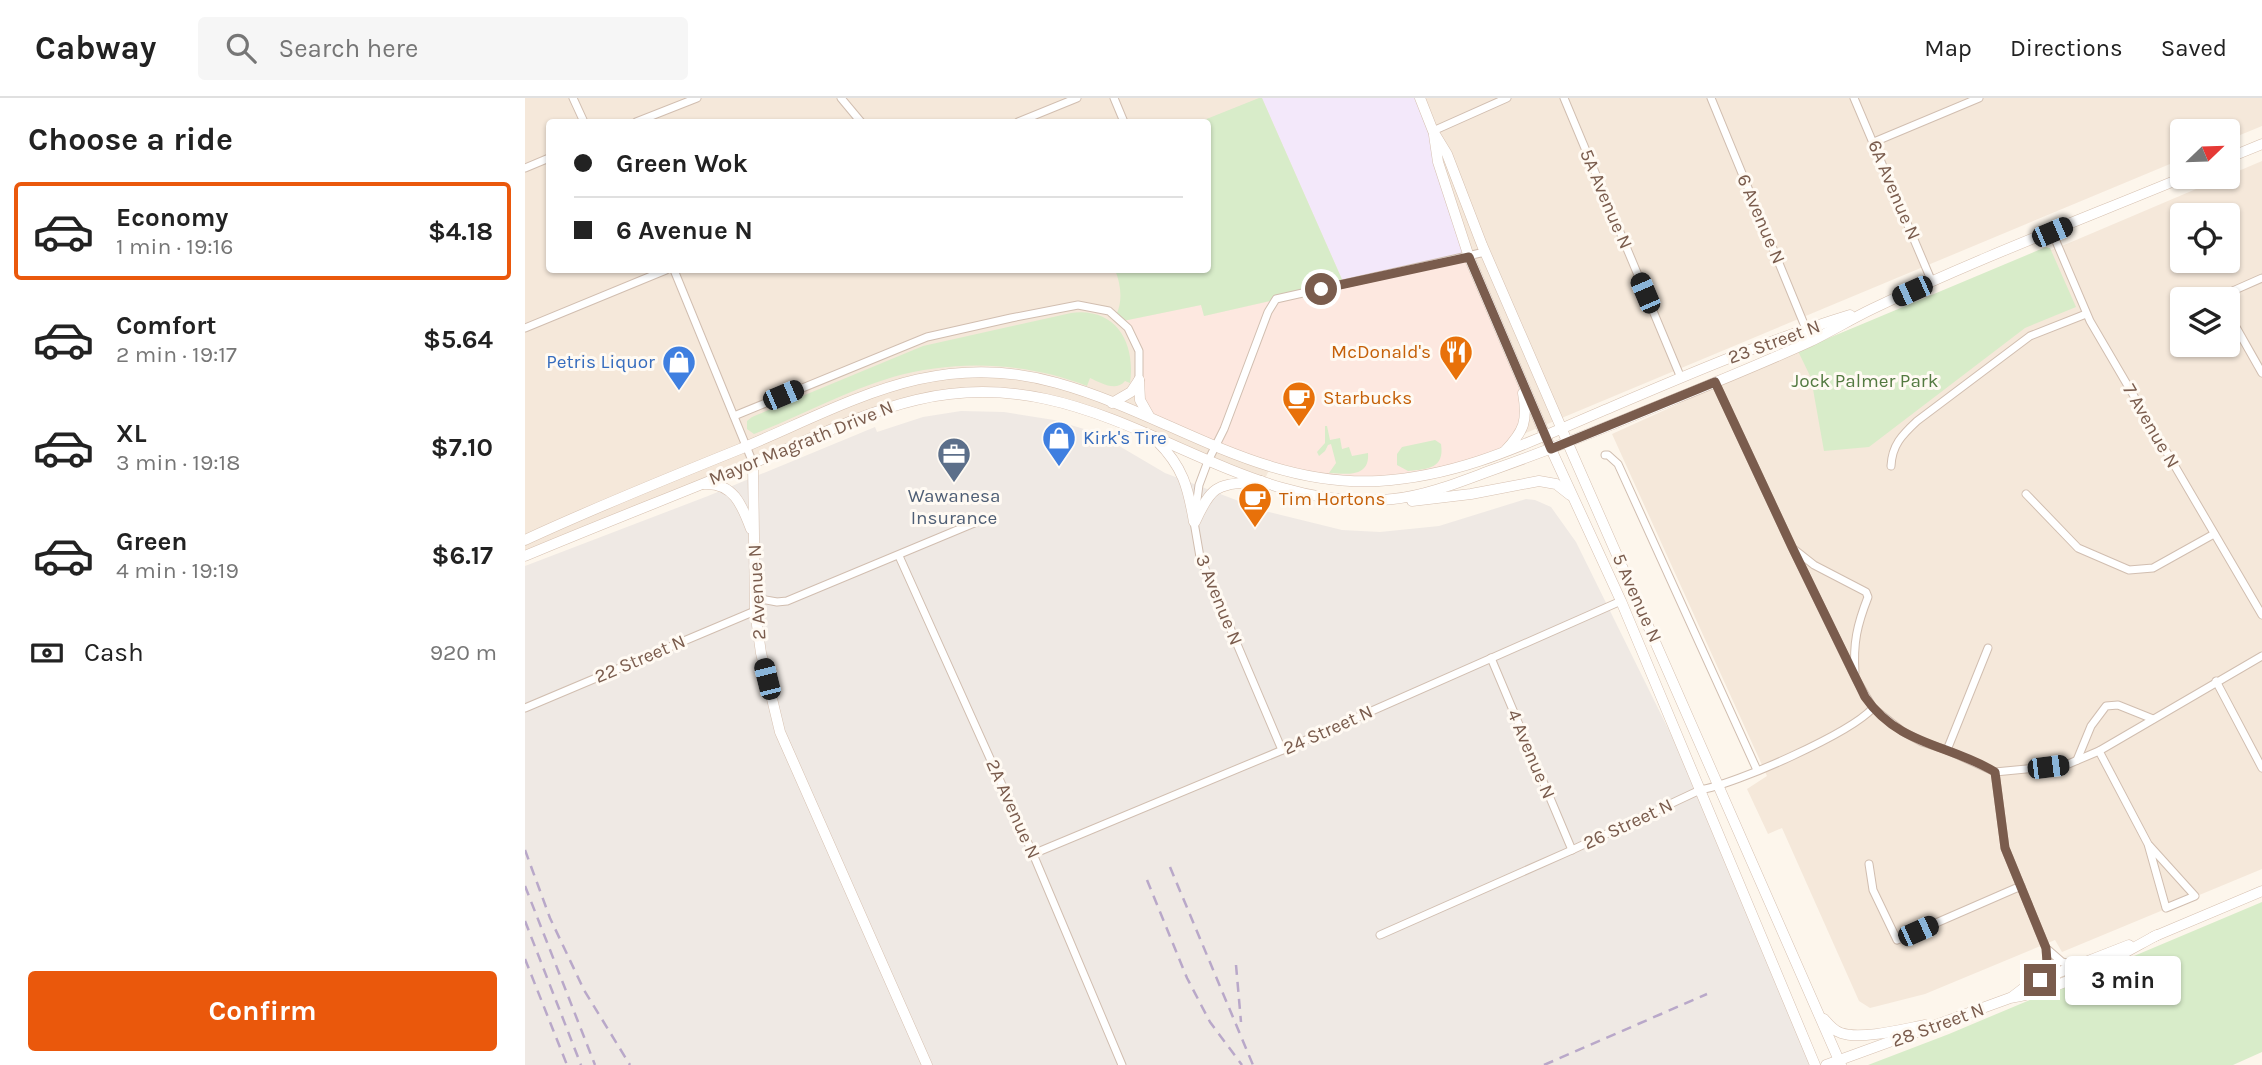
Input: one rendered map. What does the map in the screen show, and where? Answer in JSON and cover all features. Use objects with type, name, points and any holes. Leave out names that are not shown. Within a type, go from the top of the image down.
[{"type":"main road","name":"5 Avenue N","points":[[1420,98],[1433,131],[1447,154],[1485,252],[1567,442],[1840,1063]]},
{"type":"main road","name":"5 Avenue N","points":[[1433,131],[1438,163],[1469,257],[1545,436],[1621,601],[1815,1065]]},
{"type":"main road","points":[[2240,153],[2262,144]]},
{"type":"main road","name":"23 Street N","points":[[1567,442],[1811,341],[1871,309],[1932,282],[2170,183]]},
{"type":"main road","name":"23 Street N","points":[[1562,429],[1806,329],[1871,309]]},
{"type":"main road","name":"Mayor Magrath Drive N","points":[[525,540],[575,516],[887,387],[945,374],[1006,373],[1057,383],[1149,416],[1262,466],[1311,478],[1354,481],[1434,475],[1473,465],[1562,429]]},
{"type":"main road","points":[[1503,453],[1523,431],[1525,420],[1519,375]]},
{"type":"main road","points":[[1112,403],[1131,392],[1139,380]]},
{"type":"main road","points":[[1139,380],[1140,400],[1149,416]]},
{"type":"main road","name":"Mayor Magrath Drive N","points":[[525,556],[871,412],[908,400],[956,393],[1003,393],[1049,400],[1124,423],[1208,461],[1288,490],[1357,500],[1391,499],[1436,490],[1567,442]]},
{"type":"main road","points":[[1152,436],[1170,454],[1184,475],[1195,522]]},
{"type":"main road","name":"2 Avenue N","points":[[753,463],[755,611],[761,653],[780,732],[927,1065]]},
{"type":"main road","points":[[1195,522],[1203,503],[1220,485],[1264,481]]},
{"type":"main road","points":[[1391,499],[1440,499],[1539,481],[1556,484],[1573,498]]},
{"type":"main road","points":[[697,484],[720,484],[735,494],[746,513],[754,536]]},
{"type":"main road","name":"28 Street N","points":[[2010,998],[2029,984],[2262,891]]},
{"type":"main road","name":"28 Street N","points":[[1826,1065],[1840,1063],[2010,998],[2031,995],[2096,968],[2157,935]]},
{"type":"main road","points":[[1817,1011],[1834,1030],[1844,1035],[1950,1022]]},
{"type":"street","points":[[573,98],[583,119]]},
{"type":"street","points":[[643,119],[697,98]]},
{"type":"street","points":[[841,98],[858,119]]},
{"type":"street","points":[[1025,119],[1077,98]]},
{"type":"street","points":[[1114,98],[1123,119]]},
{"type":"street","points":[[1433,131],[1507,98]]},
{"type":"street","name":"5A Avenue N","points":[[1564,98],[1681,378]]},
{"type":"street","name":"6 Avenue N","points":[[1710,98],[1811,341]]},
{"type":"street","name":"6A Avenue N","points":[[1854,98],[1932,282]]},
{"type":"street","points":[[1874,142],[1979,98]]},
{"type":"street","points":[[525,168],[546,159]]},
{"type":"street","name":"7 Avenue N","points":[[2052,232],[2086,314],[2262,615]]},
{"type":"street","points":[[1469,257],[1485,252]]},
{"type":"street","name":"3 Avenue N","points":[[1282,750],[1200,557],[1195,522],[1196,499],[1208,461],[1224,429],[1268,312],[1276,299],[1469,257]]},
{"type":"street","points":[[525,328],[659,273]]},
{"type":"street","name":"2 Avenue N","points":[[675,273],[753,463]]},
{"type":"street","points":[[2240,288],[2262,278]]},
{"type":"street","points":[[734,415],[927,337],[999,320],[1078,306],[1109,311],[1129,328],[1139,351],[1139,380]]},
{"type":"street","points":[[1891,466],[1895,445],[1917,421],[2030,336],[2086,314]]},
{"type":"street","points":[[2240,334],[2262,373]]},
{"type":"street","points":[[1715,382],[1856,679],[1873,708],[1922,743],[1947,750],[1995,772],[2066,765],[2099,751],[2262,656]]},
{"type":"street","name":"5 Avenue N","points":[[1605,455],[1618,464],[1757,770]]},
{"type":"street","points":[[2026,494],[2078,548],[2129,570],[2153,568],[2214,534]]},
{"type":"street","points":[[755,597],[777,602],[787,601],[979,521]]},
{"type":"street","points":[[1792,547],[1814,565],[1866,592],[1868,597],[1859,620],[1853,649],[1856,679]]},
{"type":"street","name":"2A Avenue N","points":[[899,556],[1033,854],[1122,1065]]},
{"type":"street","name":"24 Street N","points":[[1033,854],[1282,750],[1621,601]]},
{"type":"street","name":"22 Street N","points":[[525,708],[755,611]]},
{"type":"street","points":[[1947,750],[1988,648]]},
{"type":"street","name":"4 Avenue N","points":[[1491,658],[1571,850]]},
{"type":"street","points":[[2216,681],[2262,768]]},
{"type":"street","points":[[2077,760],[2091,726],[2106,706],[2118,705],[2153,719]]},
{"type":"street","name":"26 Street N","points":[[1380,935],[1700,790],[1720,787],[1757,770],[1857,722],[1873,708]]},
{"type":"street","points":[[2099,751],[2148,844],[2166,908],[2195,896],[2148,844]]},
{"type":"street","points":[[1995,772],[2005,848],[2046,948],[2047,962],[2040,980]]},
{"type":"street","points":[[1869,864],[1873,890],[1897,940],[2021,886]]},
{"type":"street","points":[[2046,948],[2062,962],[2075,965]]},
{"type":"shaded area","points":[[525,98],[2262,98],[2262,126],[2240,135],[2240,119],[2170,119],[2170,164],[1480,452],[1273,461],[1264,481],[1050,400],[975,393],[908,400],[525,556]]},
{"type":"shaded area","points":[[1262,98],[1420,98],[1469,257],[1344,284]]},
{"type":"shaded area","points":[[2262,161],[2262,869],[2062,952],[2055,940],[1925,994],[1870,1008],[1859,1001],[1782,828],[1768,834],[1747,789],[1767,776],[1612,434],[1788,354],[2069,243],[2196,189],[2240,189],[2240,170]]},
{"type":"shaded area","points":[[1469,257],[1519,375],[1525,420],[1503,454],[1434,475],[1311,478],[1149,416],[1144,408],[1140,358],[1123,321],[1201,305],[1204,316]]},
{"type":"shaded area","points":[[961,411],[1004,412],[1054,420],[1084,429],[1109,440],[1165,473],[1265,511],[1342,530],[1380,532],[1439,526],[1526,499],[1551,507],[1576,542],[1686,765],[1816,1065],[525,1065],[525,566],[708,496],[875,427],[877,432],[923,417]]},
{"type":"green space","points":[[1262,98],[1344,284],[1204,316],[1201,305],[1123,321],[1116,315],[1120,304],[1116,273],[1211,273],[1211,119],[1206,119]]},
{"type":"green space","name":"Jock Palmer Park","points":[[2046,247],[2050,248],[2076,307],[2025,328],[1869,447],[1824,451],[1811,378],[1798,351]]},
{"type":"green space","points":[[1071,313],[1100,316],[1120,331],[1130,354],[1130,383],[1125,381],[1113,386],[1090,378],[1087,386],[1040,372],[1015,368],[941,367],[875,383],[754,434],[747,429],[747,421],[752,417],[923,346]]},
{"type":"green space","points":[[1325,426],[1330,440],[1340,438],[1342,449],[1349,447],[1352,456],[1368,453],[1368,461],[1361,471],[1349,474],[1329,473],[1336,463],[1331,444],[1319,456],[1317,452],[1325,443]]},
{"type":"green space","points":[[1435,440],[1441,444],[1442,452],[1433,466],[1408,471],[1397,465],[1397,454],[1402,447]]},
{"type":"green space","points":[[2262,902],[2262,1052],[2233,1065],[1868,1065],[1949,1034]]},
{"type":"railway","points":[[525,850],[550,918],[584,990],[630,1065]]},
{"type":"railway","points":[[1170,867],[1253,1065]]},
{"type":"railway","points":[[1147,880],[1187,978],[1210,1022],[1242,1065]]},
{"type":"railway","points":[[525,886],[595,1065]]},
{"type":"railway","points":[[525,921],[581,1065]]},
{"type":"railway","points":[[525,959],[567,1065]]},
{"type":"railway","points":[[1236,965],[1241,1022]]},
{"type":"railway","points":[[1544,1065],[1707,994]]},
{"type":"place","name":"McDonald's","points":[[1456,382]]},
{"type":"place","name":"Petris Liquor","points":[[679,392]]},
{"type":"place","name":"Starbucks","points":[[1299,428]]},
{"type":"place","name":"Kirk's Tire","points":[[1059,468]]},
{"type":"place","name":"Wawanesa Insurance","points":[[954,484]]},
{"type":"place","name":"Tim Hortons","points":[[1255,529]]},
{"type":"route","points":[[1321,289],[1469,257],[1551,449],[1715,382],[1865,697],[1886,720],[1922,743],[1947,750],[1995,772],[2005,848],[2046,948],[2047,962],[2040,980]]}]
